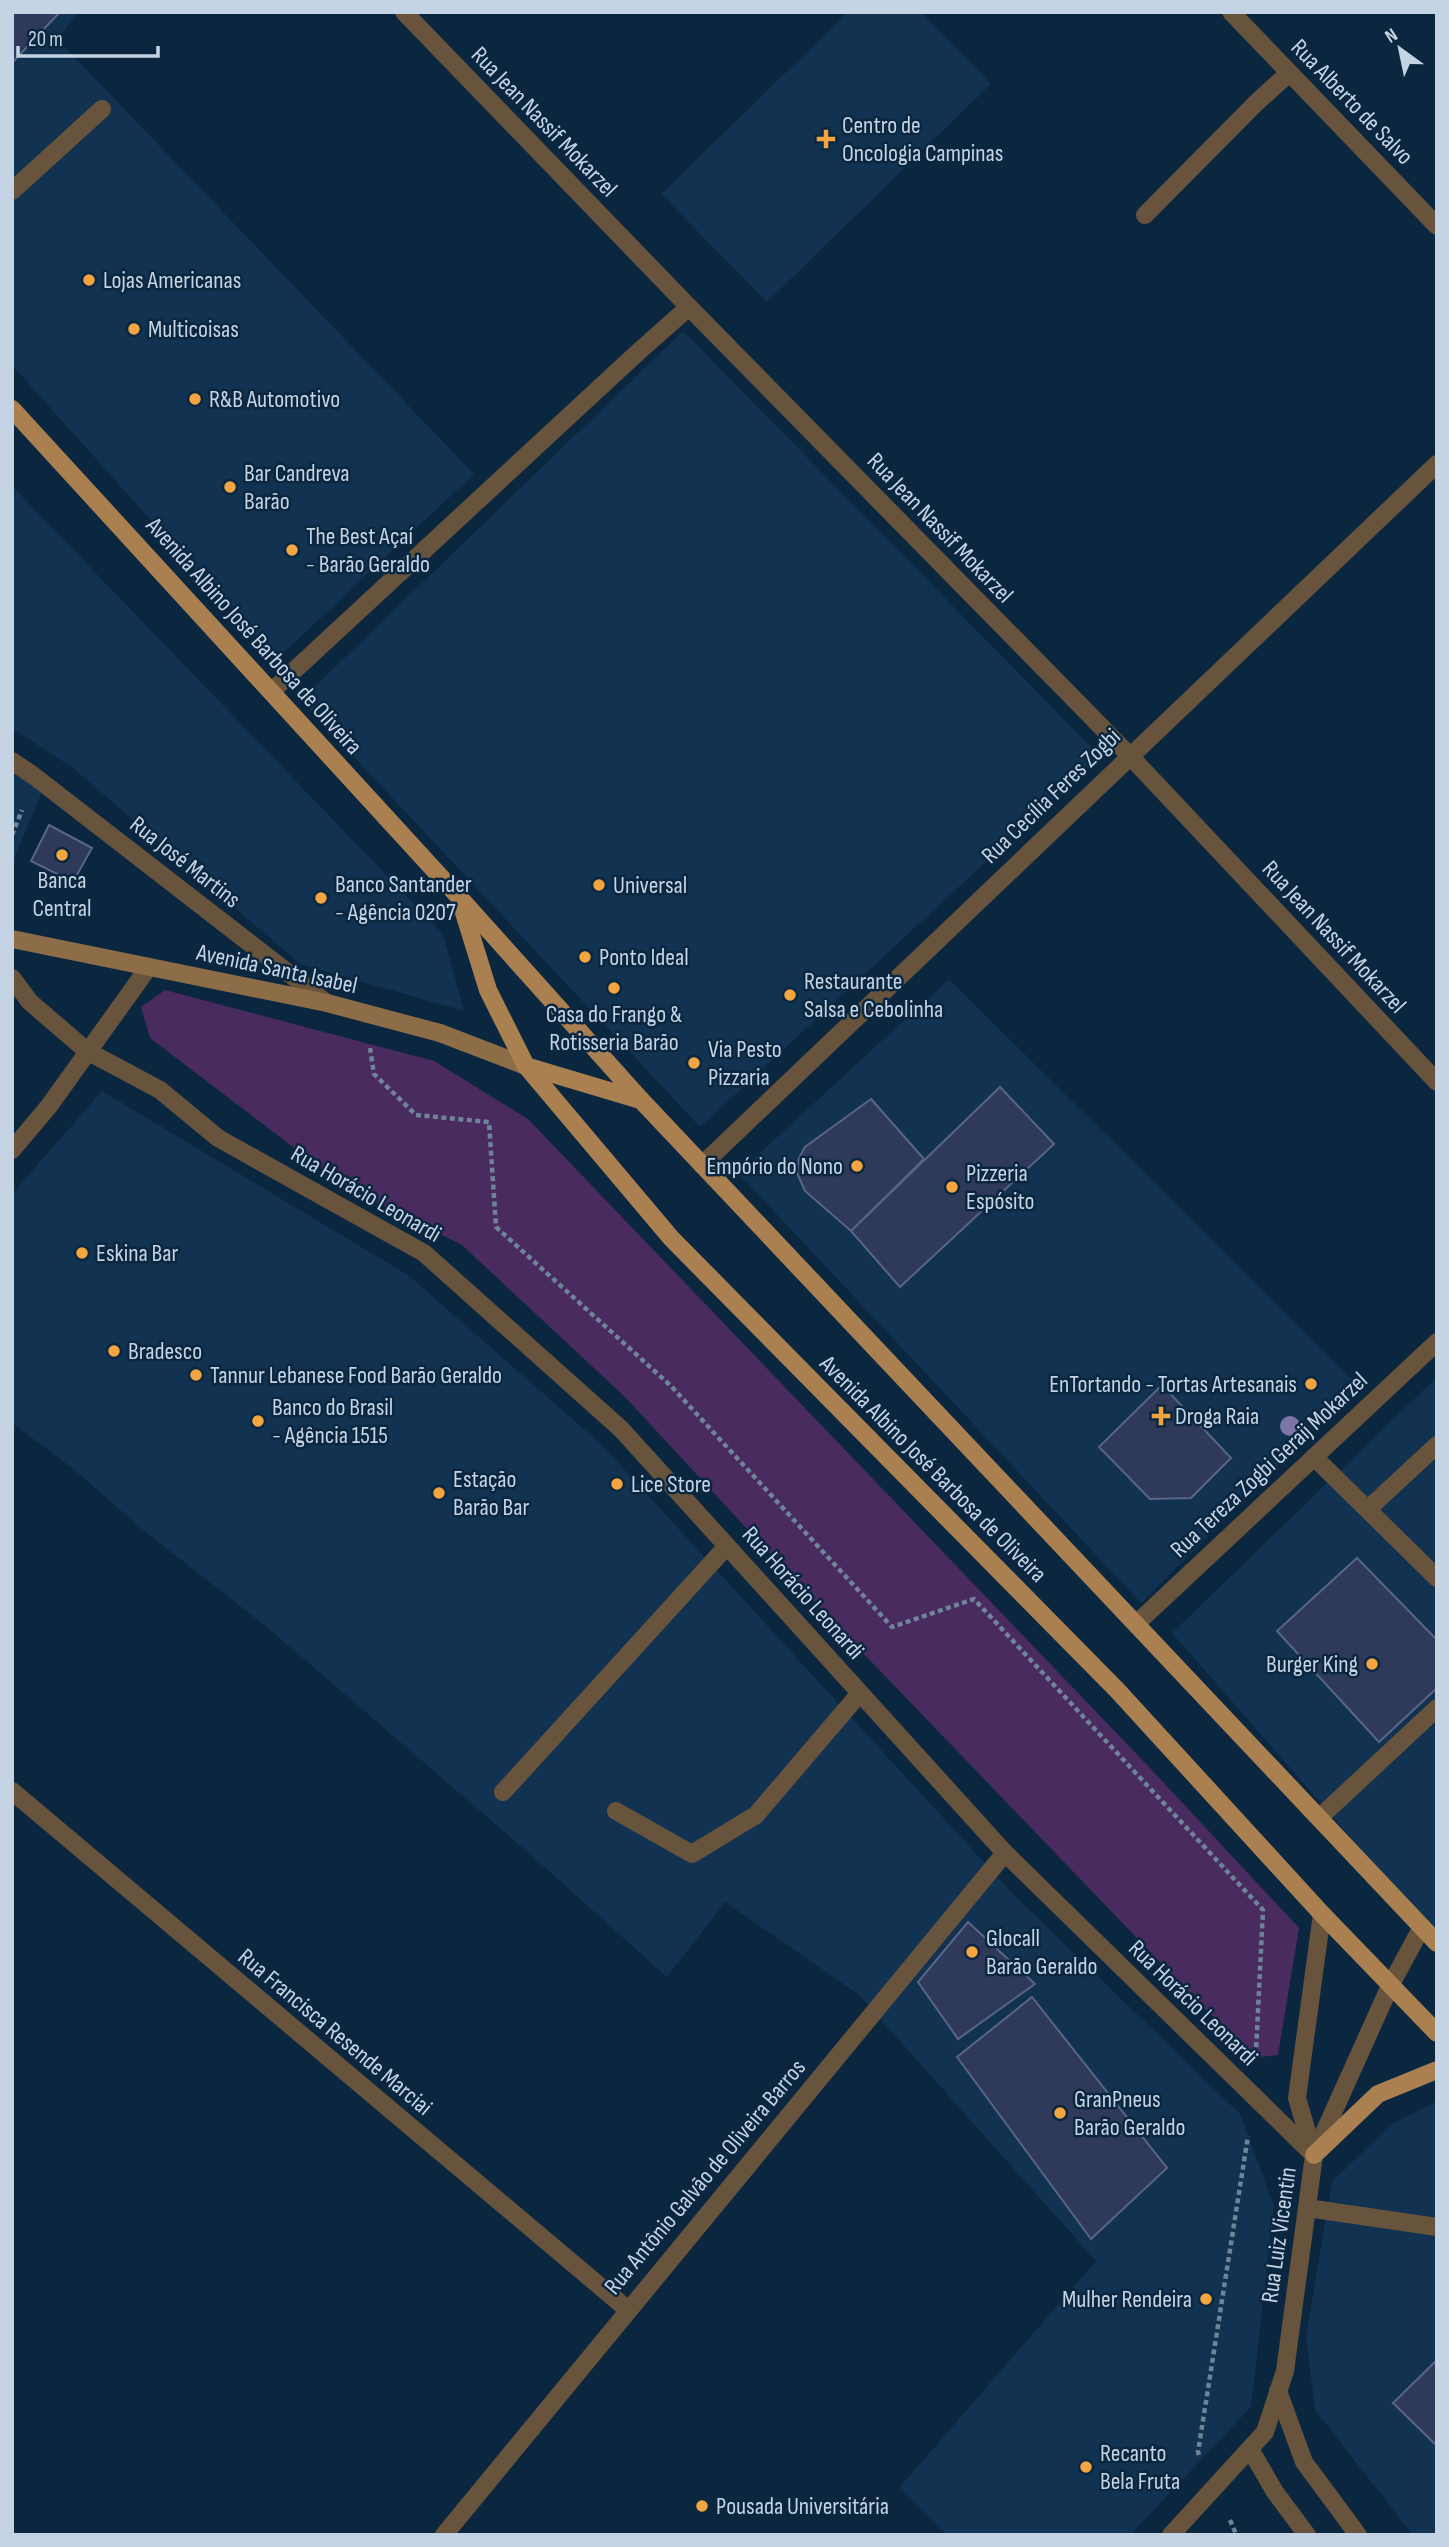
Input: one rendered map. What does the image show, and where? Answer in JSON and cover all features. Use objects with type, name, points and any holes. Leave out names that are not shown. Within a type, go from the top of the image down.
[{"type":"main road","name":"Avenida Albino José Barbosa de Oliveira","points":[[12,409],[641,1100],[1437,1943]]},
{"type":"main road","name":"Avenida Albino José Barbosa de Oliveira","points":[[459,897],[488,990],[526,1066],[671,1238],[1117,1690],[1322,1914],[1437,2033]]},
{"type":"main road","name":"Avenida Santa Isabel","points":[[12,939],[327,1003],[440,1033],[526,1066]]},
{"type":"main road","points":[[526,1066],[641,1100]]},
{"type":"main road","points":[[1314,2155],[1378,2094],[1437,2070]]},
{"type":"street","name":"Rua Jean Nassif Mokarzel","points":[[404,12],[1129,755],[1437,1082]]},
{"type":"street","name":"Rua Alberto de Salvo","points":[[1231,12],[1437,226]]},
{"type":"street","points":[[1145,215],[1289,73]]},
{"type":"street","points":[[12,191],[102,109]]},
{"type":"street","points":[[271,692],[689,307]]},
{"type":"street","name":"Rua Cecília Feres Zogbi","points":[[702,1165],[1437,464]]},
{"type":"street","name":"Rua José Martins","points":[[12,761],[327,1003]]},
{"type":"street","points":[[12,1150],[49,1106],[148,968]]},
{"type":"street","name":"Rua Horácio Leonardi","points":[[12,978],[30,1002],[87,1051],[160,1090],[218,1138],[424,1253],[621,1429],[1006,1853],[1314,2155]]},
{"type":"street","name":"Rua Tereza Zogbi Geraij Mokarzel","points":[[1136,1624],[1437,1342]]},
{"type":"street","points":[[1368,1509],[1437,1445]]},
{"type":"street","points":[[1314,1457],[1437,1578]]},
{"type":"street","points":[[503,1792],[727,1546]]},
{"type":"street","points":[[616,1811],[692,1854],[756,1815],[860,1693]]},
{"type":"street","points":[[1319,1818],[1437,1708]]},
{"type":"street","name":"Rua Francisca Resende Marciai","points":[[12,1791],[627,2309]]},
{"type":"street","name":"Rua Antônio Galvão de Oliveira Barros","points":[[443,2535],[1006,1853]]},
{"type":"street","points":[[1314,2155],[1297,2098],[1322,1914]]},
{"type":"street","name":"Rua Luiz Vicentin","points":[[1171,2535],[1265,2432],[1285,2371],[1314,2155],[1390,1986],[1422,1927]]},
{"type":"street","points":[[1307,2208],[1437,2227]]},
{"type":"street","points":[[1278,2390],[1304,2462],[1358,2535]]},
{"type":"street","points":[[1250,2449],[1275,2491],[1307,2535]]},
{"type":"path","points":[[374,1016],[370,1045],[374,1074],[416,1115],[489,1122],[496,1227],[671,1387],[892,1627],[974,1599],[1263,1910],[1254,2097],[1198,2452],[1236,2534]]},
{"type":"shaded area","points":[[12,12],[79,12],[57,39],[474,474],[276,660],[12,365]]},
{"type":"shaded area","name":"Centro de Oncologia Campinas","points":[[844,12],[921,12],[991,84],[767,302],[661,194],[845,15]]},
{"type":"shaded area","points":[[683,331],[1100,756],[700,1127],[301,700]]},
{"type":"shaded area","points":[[12,486],[443,934],[464,1011],[300,964],[73,768],[12,728]]},
{"type":"shaded area","points":[[12,770],[43,789],[12,864]]},
{"type":"shaded area","points":[[949,979],[1359,1386],[1141,1603],[738,1173]]},
{"type":"shaded area","points":[[165,990],[434,1061],[528,1119],[1149,1767],[1299,1928],[1278,2055],[1259,2057],[1232,2037],[837,1626],[625,1397],[462,1245],[348,1189],[150,1038],[141,1007]]},
{"type":"shaded area","points":[[102,1091],[408,1275],[601,1444],[1012,1893],[1240,2114],[1274,2206],[1251,2407],[1130,2535],[946,2535],[899,2488],[1096,2261],[858,1994],[725,1902],[667,1977],[522,1847],[268,1628],[143,1530],[71,1467],[12,1423],[12,1194]]},
{"type":"shaded area","points":[[1437,1377],[1437,1936],[1172,1633]]},
{"type":"shaded area","points":[[1437,2101],[1437,2535],[1413,2535],[1315,2410],[1306,2336],[1332,2182],[1390,2125]]},
{"type":"building","points":[[12,12],[60,12],[12,63]]},
{"type":"building","name":"Banca Central","points":[[49,825],[92,848],[73,882],[31,861]]},
{"type":"building","name":"Pizzeria Espósito","points":[[1000,1087],[1054,1144],[900,1287],[851,1231]]},
{"type":"building","name":"Empório do Nono","points":[[871,1099],[924,1159],[851,1231],[805,1191],[797,1173],[799,1158],[805,1147]]},
{"type":"building","name":"Droga Raia","points":[[1162,1385],[1231,1458],[1191,1498],[1150,1499],[1099,1447]]},
{"type":"building","name":"Burger King","points":[[1357,1558],[1437,1640],[1437,1688],[1379,1742],[1277,1631]]},
{"type":"building","name":"Glocall Barão Geraldo","points":[[968,1922],[1035,1984],[958,2039],[918,1982]]},
{"type":"building","name":"GranPneus Barão Geraldo","points":[[1032,1997],[1167,2168],[1091,2239],[957,2057]]},
{"type":"building","points":[[1437,2360],[1437,2446],[1393,2403]]},
{"type":"place","name":"Centro de Oncologia Campinas","points":[[826,139]]},
{"type":"place","name":"Lojas Americanas","points":[[89,280]]},
{"type":"place","name":"Multicoisas","points":[[134,329]]},
{"type":"place","name":"R&B Automotivo","points":[[195,399]]},
{"type":"place","name":"Bar Candreva Barão","points":[[230,487]]},
{"type":"place","name":"The Best Açaí - Barão Geraldo","points":[[292,550]]},
{"type":"place","name":"Banca Central","points":[[62,855]]},
{"type":"place","name":"Universal","points":[[599,885]]},
{"type":"place","name":"Banco Santander - Agência 0207","points":[[321,898]]},
{"type":"place","name":"Ponto Ideal","points":[[585,957]]},
{"type":"place","name":"Casa do Frango & Rotisseria Barão","points":[[614,988]]},
{"type":"place","name":"Restaurante Salsa e Cebolinha","points":[[790,995]]},
{"type":"place","name":"Via Pesto Pizzaria","points":[[694,1063]]},
{"type":"place","name":"Empório do Nono","points":[[857,1166]]},
{"type":"place","name":"Pizzeria Espósito","points":[[952,1187]]},
{"type":"place","name":"Eskina Bar","points":[[82,1253]]},
{"type":"place","name":"Bradesco","points":[[114,1351]]},
{"type":"place","name":"Tannur Lebanese Food Barão Geraldo","points":[[196,1375]]},
{"type":"place","name":"EnTortando - Tortas Artesanais","points":[[1311,1384]]},
{"type":"place","name":"Droga Raia","points":[[1161,1416]]},
{"type":"place","name":"Banco do Brasil - Agência 1515","points":[[258,1421]]},
{"type":"place","name":"Lice Store","points":[[617,1484]]},
{"type":"place","name":"Estação Barão Bar","points":[[439,1493]]},
{"type":"place","name":"Burger King","points":[[1372,1664]]},
{"type":"place","name":"Glocall Barão Geraldo","points":[[972,1952]]},
{"type":"place","name":"GranPneus Barão Geraldo","points":[[1060,2113]]},
{"type":"place","name":"Mulher Rendeira","points":[[1206,2299]]},
{"type":"place","name":"Recanto Bela Fruta","points":[[1086,2467]]},
{"type":"place","name":"Pousada Universitária","points":[[702,2506]]}]
